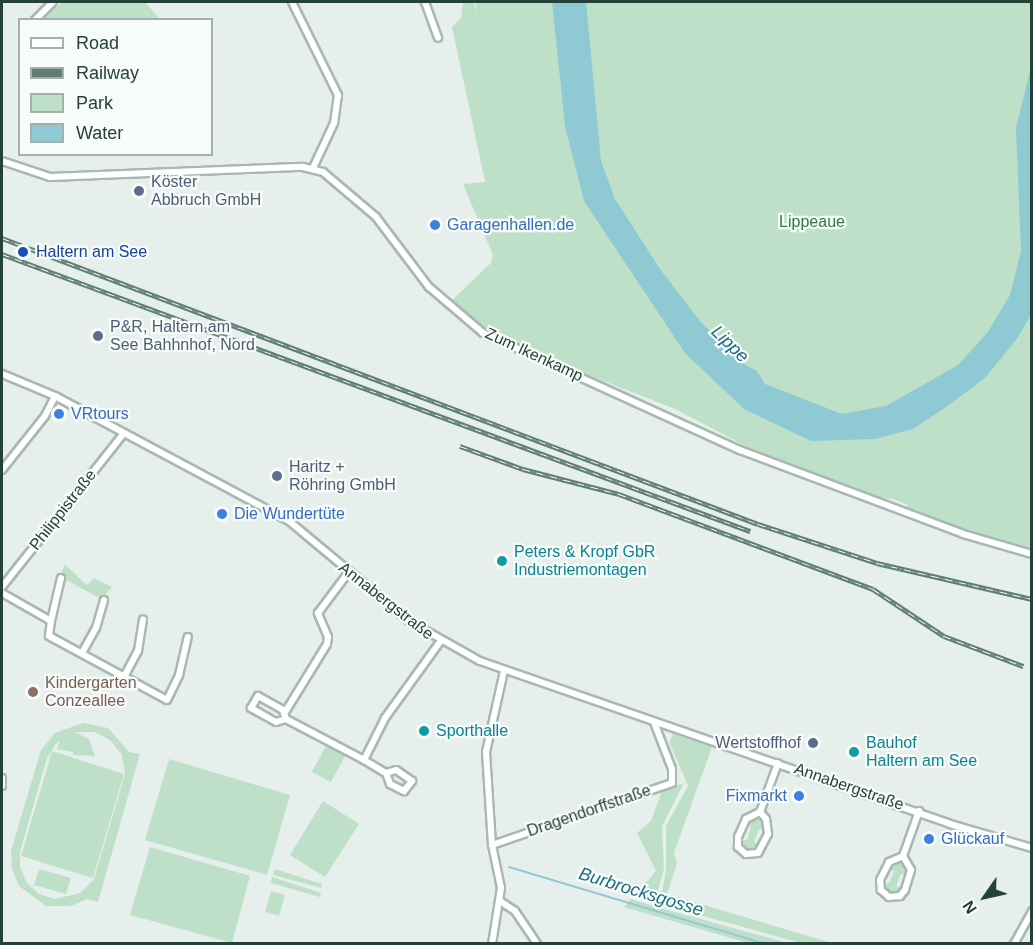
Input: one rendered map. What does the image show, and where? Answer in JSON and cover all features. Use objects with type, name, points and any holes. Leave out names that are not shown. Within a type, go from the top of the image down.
[{"type":"street","points":[[37,18],[53,2]]},
{"type":"street","points":[[2,161],[50,177],[313,168],[334,123],[338,95],[292,2]]},
{"type":"street","points":[[425,2],[438,38]]},
{"type":"street","name":"Zum Ikenkamp","points":[[313,168],[362,203],[429,287],[483,333],[740,450],[963,534],[1032,554]]},
{"type":"street","name":"Annabergstraße","points":[[2,374],[55,396],[289,521],[348,573],[440,642],[504,670],[1031,849]]},
{"type":"street","points":[[2,470],[45,416],[55,396]]},
{"type":"street","name":"Philippistraße","points":[[2,587],[124,433]]},
{"type":"street","points":[[348,573],[318,613],[328,637],[327,644],[285,716],[276,722],[251,708],[258,696],[285,716],[386,772]]},
{"type":"street","points":[[61,578],[49,636],[167,700],[179,675],[188,637]]},
{"type":"street","points":[[2,593],[51,621]]},
{"type":"street","points":[[82,653],[96,628],[104,600]]},
{"type":"street","points":[[124,677],[138,651],[143,619]]},
{"type":"street","points":[[364,760],[385,718],[440,642]]},
{"type":"street","points":[[492,944],[501,888],[492,845],[486,752],[504,670]]},
{"type":"street","name":"Dragendorffstraße","points":[[492,845],[672,783],[672,769],[654,722]]},
{"type":"street","name":"Annabergstraße","points":[[760,812],[766,819],[768,834],[758,853],[746,854],[738,847],[738,837],[746,819],[760,812],[778,763]]},
{"type":"street","name":"Annabergstraße","points":[[903,856],[911,870],[905,890],[900,896],[889,897],[881,890],[880,880],[889,862],[903,856],[919,811]]},
{"type":"street","points":[[500,901],[515,911],[537,944]]},
{"type":"street","points":[[1014,944],[1032,911]]},
{"type":"green space","points":[[62,2],[145,2],[159,18],[45,18]]},
{"type":"green space","name":"Lippeaue","points":[[463,2],[474,2],[476,12],[476,2],[1031,2],[1031,550],[1010,551],[906,509],[908,505],[893,499],[884,498],[886,501],[749,448],[675,409],[555,362],[489,330],[450,302],[491,263],[493,255],[463,184],[485,182],[452,27],[461,18]]},
{"type":"green space","points":[[65,565],[87,585],[94,578],[112,587],[101,599],[59,576]]},
{"type":"green space","points":[[83,723],[108,728],[129,752],[140,754],[98,902],[87,899],[71,906],[46,906],[19,886],[12,869],[11,851],[41,750],[55,733]],"holes":[[[75,732],[95,732],[110,740],[122,755],[125,774],[94,879],[80,893],[55,899],[39,894],[27,883],[20,867],[20,852],[47,758],[55,745],[60,740],[57,749],[73,752],[73,755],[95,756],[89,739]]]},
{"type":"green space","points":[[673,734],[712,747],[674,853],[677,863],[667,894],[832,943],[801,943],[660,904],[666,870],[666,826],[688,786],[669,742]]},
{"type":"green space","points":[[326,746],[345,756],[331,782],[312,772]]},
{"type":"green space","points":[[52,751],[124,774],[93,878],[21,856]]},
{"type":"green space","points":[[169,759],[290,795],[267,875],[145,840]]},
{"type":"green space","points":[[684,783],[662,826],[664,869],[655,900],[635,895],[656,871],[637,833],[651,821],[662,791]]},
{"type":"green space","points":[[323,801],[359,824],[325,877],[290,855]]},
{"type":"green space","points":[[754,818],[763,822],[765,829],[759,830],[754,842],[759,845],[758,848],[749,851],[741,840],[747,840],[751,827],[746,825]]},
{"type":"green space","points":[[150,847],[250,876],[232,943],[130,915]]},
{"type":"green space","points":[[896,862],[905,865],[906,875],[901,874],[896,886],[902,888],[900,892],[889,894],[883,884],[889,883],[894,871],[889,869]]},
{"type":"green space","points":[[39,869],[71,878],[66,894],[34,885]]},
{"type":"green space","points":[[275,869],[322,884],[321,888],[273,875]]},
{"type":"green space","points":[[272,877],[321,893],[320,897],[271,883]]},
{"type":"green space","points":[[271,891],[285,895],[279,916],[265,912]]},
{"type":"green space","points":[[631,899],[788,943],[748,943],[624,907]]},
{"type":"water","points":[[552,2],[586,2],[601,161],[615,199],[660,269],[700,321],[740,362],[757,371],[765,384],[842,414],[886,406],[958,365],[987,333],[1010,295],[1021,251],[1016,128],[1031,67],[1031,315],[1016,340],[985,378],[949,405],[913,429],[875,439],[811,441],[744,409],[685,353],[584,201],[565,126]]},
{"type":"waterway","name":"Burbrocksgosse","points":[[509,867],[766,944]]},
{"type":"railway","points":[[2,238],[758,524],[877,563],[1032,599]]},
{"type":"railway","points":[[2,254],[750,531]]},
{"type":"railway","points":[[460,446],[523,469],[619,494],[873,589],[944,636],[1023,666]]},
{"type":"place","name":"Köster Abbruch GmbH","points":[[139,191]]},
{"type":"place","name":"Garagenhallen.de","points":[[435,225]]},
{"type":"place","name":"Haltern am See","points":[[23,252]]},
{"type":"place","name":"P&R, Haltern am See Bahhnhof, Nord","points":[[98,336]]},
{"type":"place","name":"VRtours","points":[[59,414]]},
{"type":"place","name":"Haritz + Röhring GmbH","points":[[277,476]]},
{"type":"place","name":"Die Wundertüte","points":[[222,514]]},
{"type":"place","name":"Peters & Kropf GbR Industriemontagen","points":[[502,561]]},
{"type":"place","name":"Kindergarten Conzeallee","points":[[33,692]]},
{"type":"place","name":"Sporthalle","points":[[424,731]]},
{"type":"place","name":"Wertstoffhof","points":[[813,743]]},
{"type":"place","name":"Bauhof Haltern am See","points":[[854,752]]},
{"type":"place","name":"Fixmarkt","points":[[799,796]]},
{"type":"place","name":"Glückauf","points":[[929,839]]},
{"type":"water label","name":"Lippe","points":[[730,344]]}]
